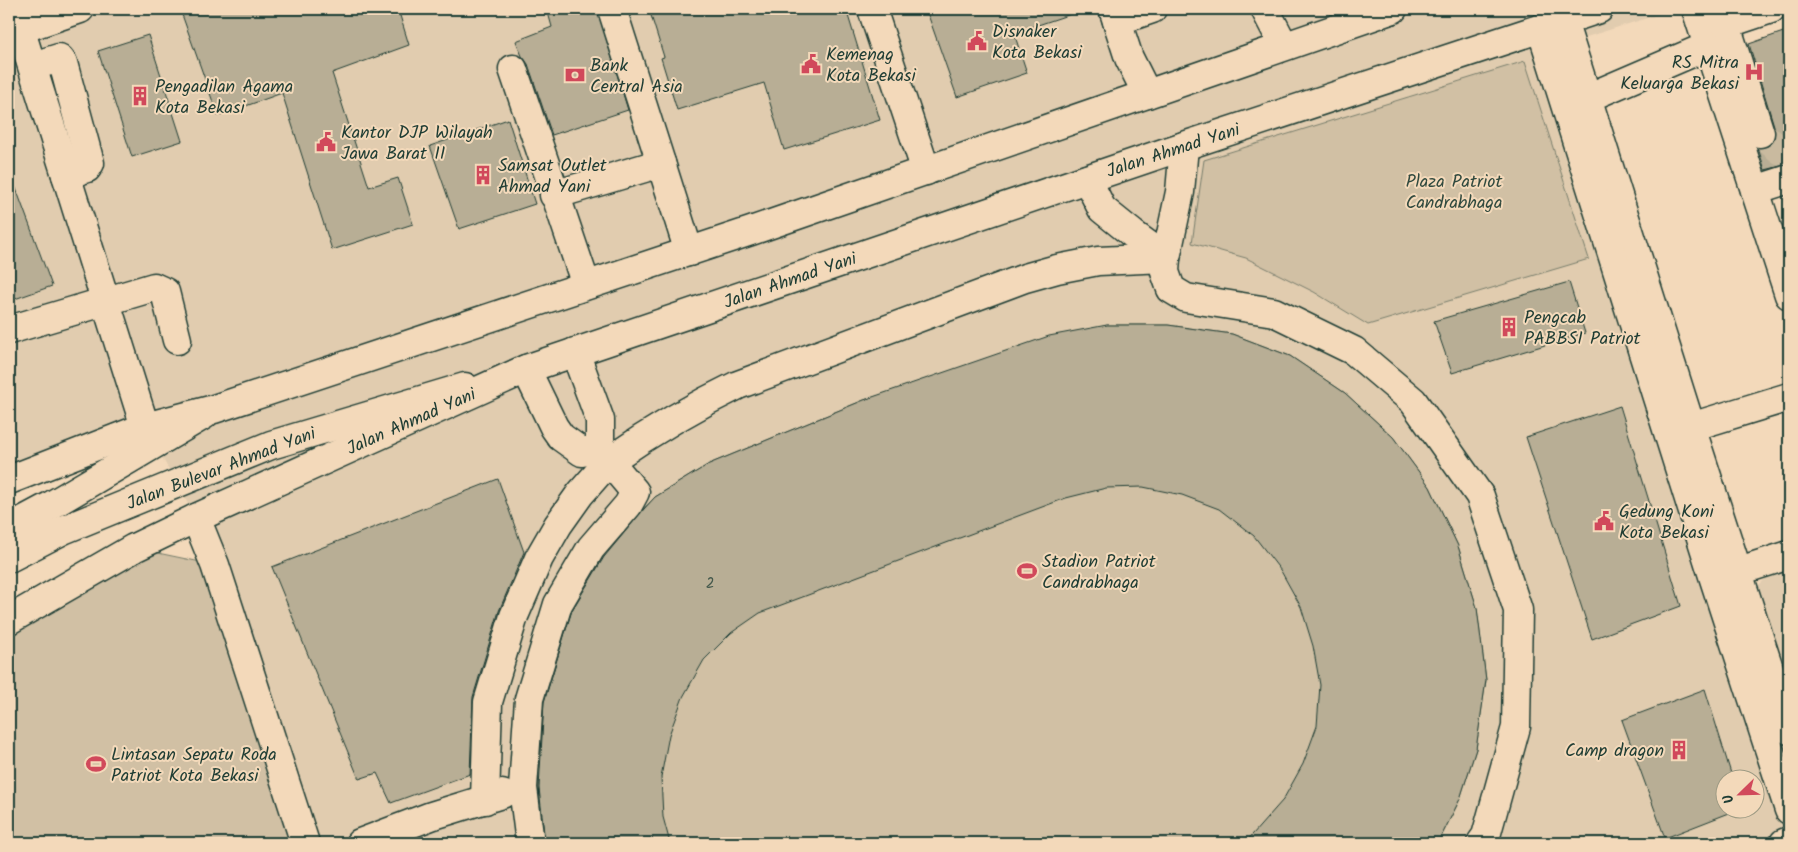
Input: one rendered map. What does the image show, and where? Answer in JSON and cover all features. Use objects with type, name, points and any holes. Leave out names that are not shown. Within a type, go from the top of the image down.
[{"type":"main road","points":[[80,9],[17,19],[145,426]]},
{"type":"main road","points":[[612,9],[689,252]]},
{"type":"main road","points":[[872,9],[926,171]]},
{"type":"main road","points":[[1147,94],[1130,58],[1115,15],[1152,9]]},
{"type":"main road","points":[[1265,9],[1284,46]]},
{"type":"main road","points":[[9,480],[145,426],[214,409],[689,252],[1393,9]]},
{"type":"main road","name":"Jalan Ahmad Yani","points":[[9,620],[134,548],[196,518],[526,369],[1184,146],[1599,9]]},
{"type":"main road","points":[[1696,9],[1789,294]]},
{"type":"main road","points":[[1760,133],[1723,16],[1771,9]]},
{"type":"main road","points":[[1552,25],[1588,98],[1696,426],[1726,575],[1789,730]]},
{"type":"main road","points":[[1552,25],[1726,575],[1789,810]]},
{"type":"main road","points":[[1588,98],[1708,46]]},
{"type":"main road","points":[[513,69],[586,285]]},
{"type":"main road","points":[[1184,146],[1180,192],[1166,258],[1165,272],[1171,289],[1186,298],[1274,312],[1354,350],[1412,400],[1480,496],[1518,610],[1516,727],[1486,836],[1481,843]]},
{"type":"main road","points":[[554,195],[661,163]]},
{"type":"main road","points":[[1086,179],[1102,210],[1166,258]]},
{"type":"main road","points":[[1755,190],[1789,179]]},
{"type":"main road","points":[[485,800],[488,702],[514,616],[539,558],[558,525],[605,455],[738,385],[1025,278],[1057,269],[1098,261],[1166,258]]},
{"type":"main road","points":[[9,330],[154,287],[164,292],[177,340]]},
{"type":"main road","points":[[530,843],[523,788],[529,699],[558,604],[591,548],[628,505],[635,492],[605,455],[600,420],[575,352]]},
{"type":"main road","points":[[526,369],[554,427],[561,437],[582,452],[605,455]]},
{"type":"main road","name":"Jalan Bulevar Ahmad Yani","points":[[9,558],[63,530],[271,445],[526,369]]},
{"type":"main road","points":[[1696,426],[1789,397]]},
{"type":"main road","points":[[9,528],[50,506],[214,409]]},
{"type":"main road","points":[[196,518],[215,565],[305,843]]},
{"type":"main road","points":[[1726,575],[1789,555]]},
{"type":"main road","points":[[360,843],[431,816],[523,788]]},
{"type":"main road","points":[[1784,843],[1789,841]]},
{"type":"shaded area","points":[[9,9],[1676,9],[1580,39],[1789,729],[1789,843],[305,843],[196,518],[145,427],[9,480]]},
{"type":"shaded area","points":[[1789,567],[1789,708],[1756,588],[1770,574]]},
{"type":"green space","name":"Plaza Patriot Candrabhaga","points":[[1525,61],[1589,259],[1368,325],[1314,292],[1246,258],[1192,243],[1204,160]]},
{"type":"green space","name":"Stadion Patriot Candrabhaga","points":[[1107,325],[1168,325],[1232,334],[1290,356],[1345,393],[1393,437],[1430,487],[1458,546],[1477,608],[1486,680],[1476,749],[1460,799],[1438,843],[534,843],[527,774],[547,647],[605,547],[655,497],[709,464],[864,400]]},
{"type":"green space","points":[[134,548],[215,565],[305,843],[9,843],[9,620]]},
{"type":"building","points":[[180,9],[398,9],[409,45],[332,73],[369,187],[398,178],[413,224],[332,250],[282,93],[218,116]]},
{"type":"building","name":"Bank Central Asia","points":[[547,9],[597,9],[628,110],[552,135],[528,64],[522,56],[516,41],[552,27]]},
{"type":"building","name":"Kemenag Kota Bekasi","points":[[649,9],[846,9],[880,120],[784,150],[764,83],[677,110],[661,58],[664,57]]},
{"type":"building","name":"Disnaker Kota Bekasi","points":[[926,9],[1076,9],[1077,12],[1014,33],[1027,73],[957,97]]},
{"type":"building","points":[[1789,30],[1789,164],[1765,170],[1758,148],[1765,148],[1772,143],[1775,129],[1749,44]]},
{"type":"building","name":"Pengadilan Agama Kota Bekasi","points":[[148,35],[182,141],[132,157],[98,51]]},
{"type":"building","name":"Samsat Outlet Ahmad Yani","points":[[508,119],[535,204],[459,229],[430,146]]},
{"type":"building","points":[[9,175],[11,175],[52,286],[9,301]]},
{"type":"building","name":"Pengcab PABBSI Patriot","points":[[1569,282],[1585,333],[1452,373],[1434,321]]},
{"type":"building","points":[[1107,325],[1168,325],[1232,334],[1290,356],[1345,393],[1393,437],[1430,487],[1458,546],[1477,608],[1486,680],[1476,749],[1460,799],[1438,843],[1245,843],[1283,800],[1303,764],[1317,726],[1320,685],[1313,646],[1301,607],[1281,571],[1254,536],[1219,509],[1182,495],[1143,487],[1106,488],[1066,498],[760,613],[731,633],[704,660],[683,697],[669,735],[661,777],[663,817],[670,843],[545,843],[539,788],[544,702],[572,610],[604,557],[655,497],[709,464],[864,400],[1049,336]]},
{"type":"building","name":"Gedung Koni Kota Bekasi","points":[[1620,406],[1681,606],[1592,639],[1526,437]]},
{"type":"building","points":[[498,479],[524,552],[499,611],[473,697],[470,774],[391,803],[377,773],[359,779],[272,567]]},
{"type":"building","name":"Camp dragon","points":[[1705,689],[1730,770],[1716,770],[1716,818],[1665,838],[1622,720]]},
{"type":"tunnel","points":[[1760,133],[1780,150],[1789,146]]},
{"type":"place","name":"Disnaker Kota Bekasi","points":[[977,41]]},
{"type":"place","name":"Kemenag Kota Bekasi","points":[[811,64]]},
{"type":"place","name":"RS Mitra Keluarga Bekasi","points":[[1754,72]]},
{"type":"place","name":"Bank Central Asia","points":[[575,75]]},
{"type":"place","name":"Pengadilan Agama Kota Bekasi","points":[[140,96]]},
{"type":"place","name":"Kantor DJP Wilayah Jawa Barat II","points":[[326,142]]},
{"type":"place","name":"Samsat Outlet Ahmad Yani","points":[[483,175]]},
{"type":"place","name":"Pengcab PABBSI Patriot","points":[[1509,327]]},
{"type":"place","name":"Gedung Koni Kota Bekasi","points":[[1604,521]]},
{"type":"place","name":"Stadion Patriot Candrabhaga","points":[[1027,571]]},
{"type":"place","name":"Camp dragon","points":[[1679,750]]},
{"type":"place","name":"Lintasan Sepatu Roda Patriot Kota Bekasi","points":[[96,764]]}]
